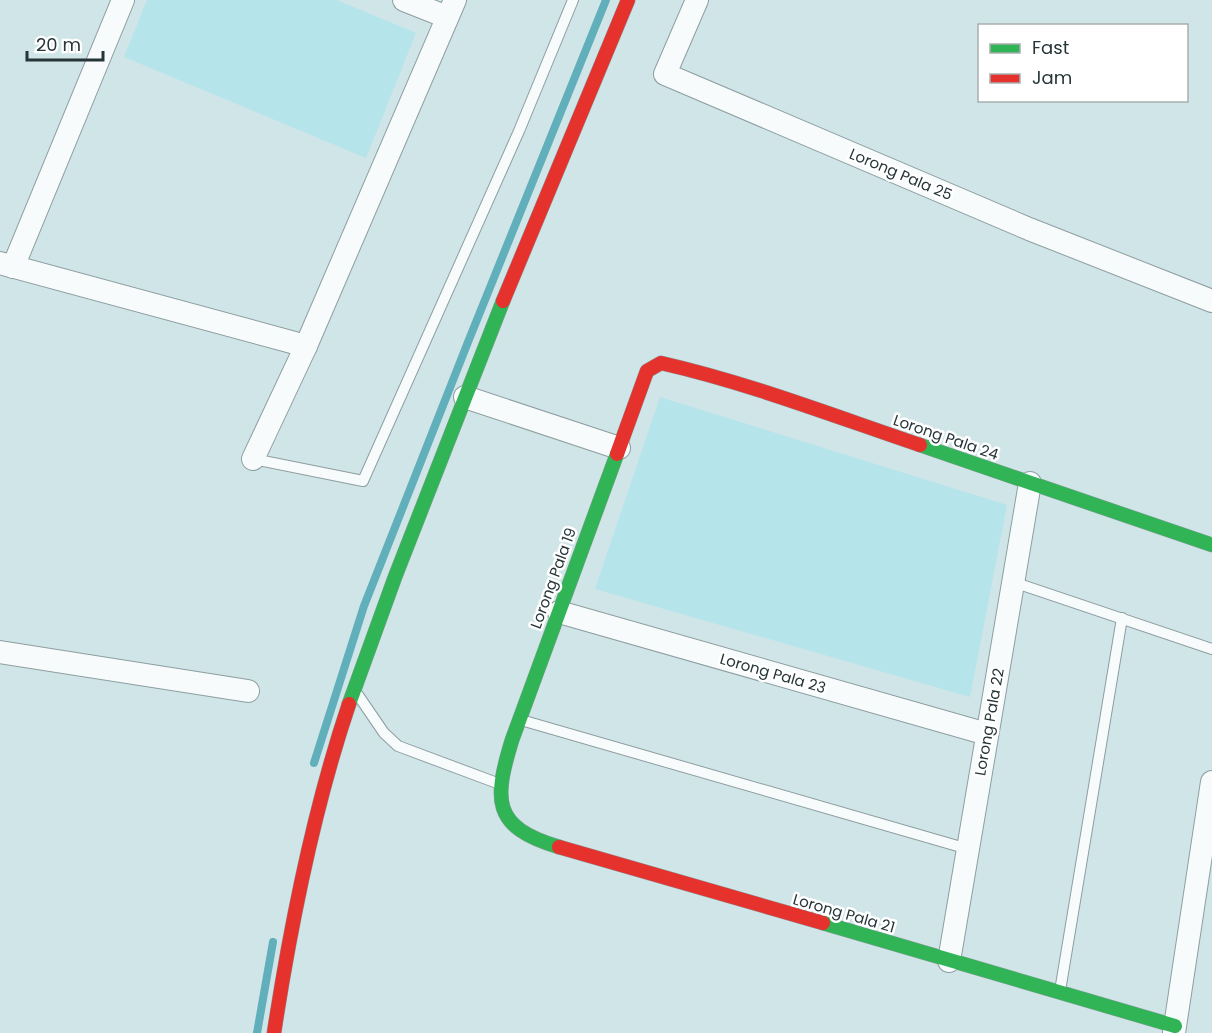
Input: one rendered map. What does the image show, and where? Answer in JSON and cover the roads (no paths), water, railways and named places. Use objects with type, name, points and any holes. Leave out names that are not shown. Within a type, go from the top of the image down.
[{"type":"street","points":[[123,0],[6,265],[306,346]]},
{"type":"street","points":[[253,459],[306,346],[451,9],[404,0]]},
{"type":"street","points":[[274,1033],[295,914],[313,833],[354,689],[373,634],[538,212],[628,0]]},
{"type":"street","name":"Lorong Pala 25","points":[[697,0],[665,74],[1029,229],[1212,302]]},
{"type":"street","name":"Lorong Pala 19","points":[[509,822],[501,804],[500,784],[519,720],[647,371],[661,363],[669,364]]},
{"type":"street","name":"Lorong Pala 24","points":[[669,364],[788,400],[1212,545]]},
{"type":"street","points":[[465,397],[619,448]]},
{"type":"street","name":"Lorong Pala 22","points":[[949,961],[1030,483]]},
{"type":"street","name":"Lorong Pala 23","points":[[559,612],[987,734]]},
{"type":"street","points":[[0,652],[248,692]]},
{"type":"street","points":[[1174,1030],[1212,783]]},
{"type":"street","name":"Lorong Pala 21","points":[[509,822],[536,840],[1060,993],[1174,1030]]},
{"type":"lane","points":[[253,459],[363,481],[514,142],[573,0]]},
{"type":"lane","points":[[1013,582],[1212,649]]},
{"type":"lane","points":[[1060,993],[1122,618]]},
{"type":"lane","points":[[354,689],[384,733],[398,746],[500,784]]},
{"type":"lane","points":[[519,720],[968,849]]},
{"type":"waterway","points":[[314,763],[364,606],[606,0]]},
{"type":"waterway","points":[[257,1033],[273,942]]}]
